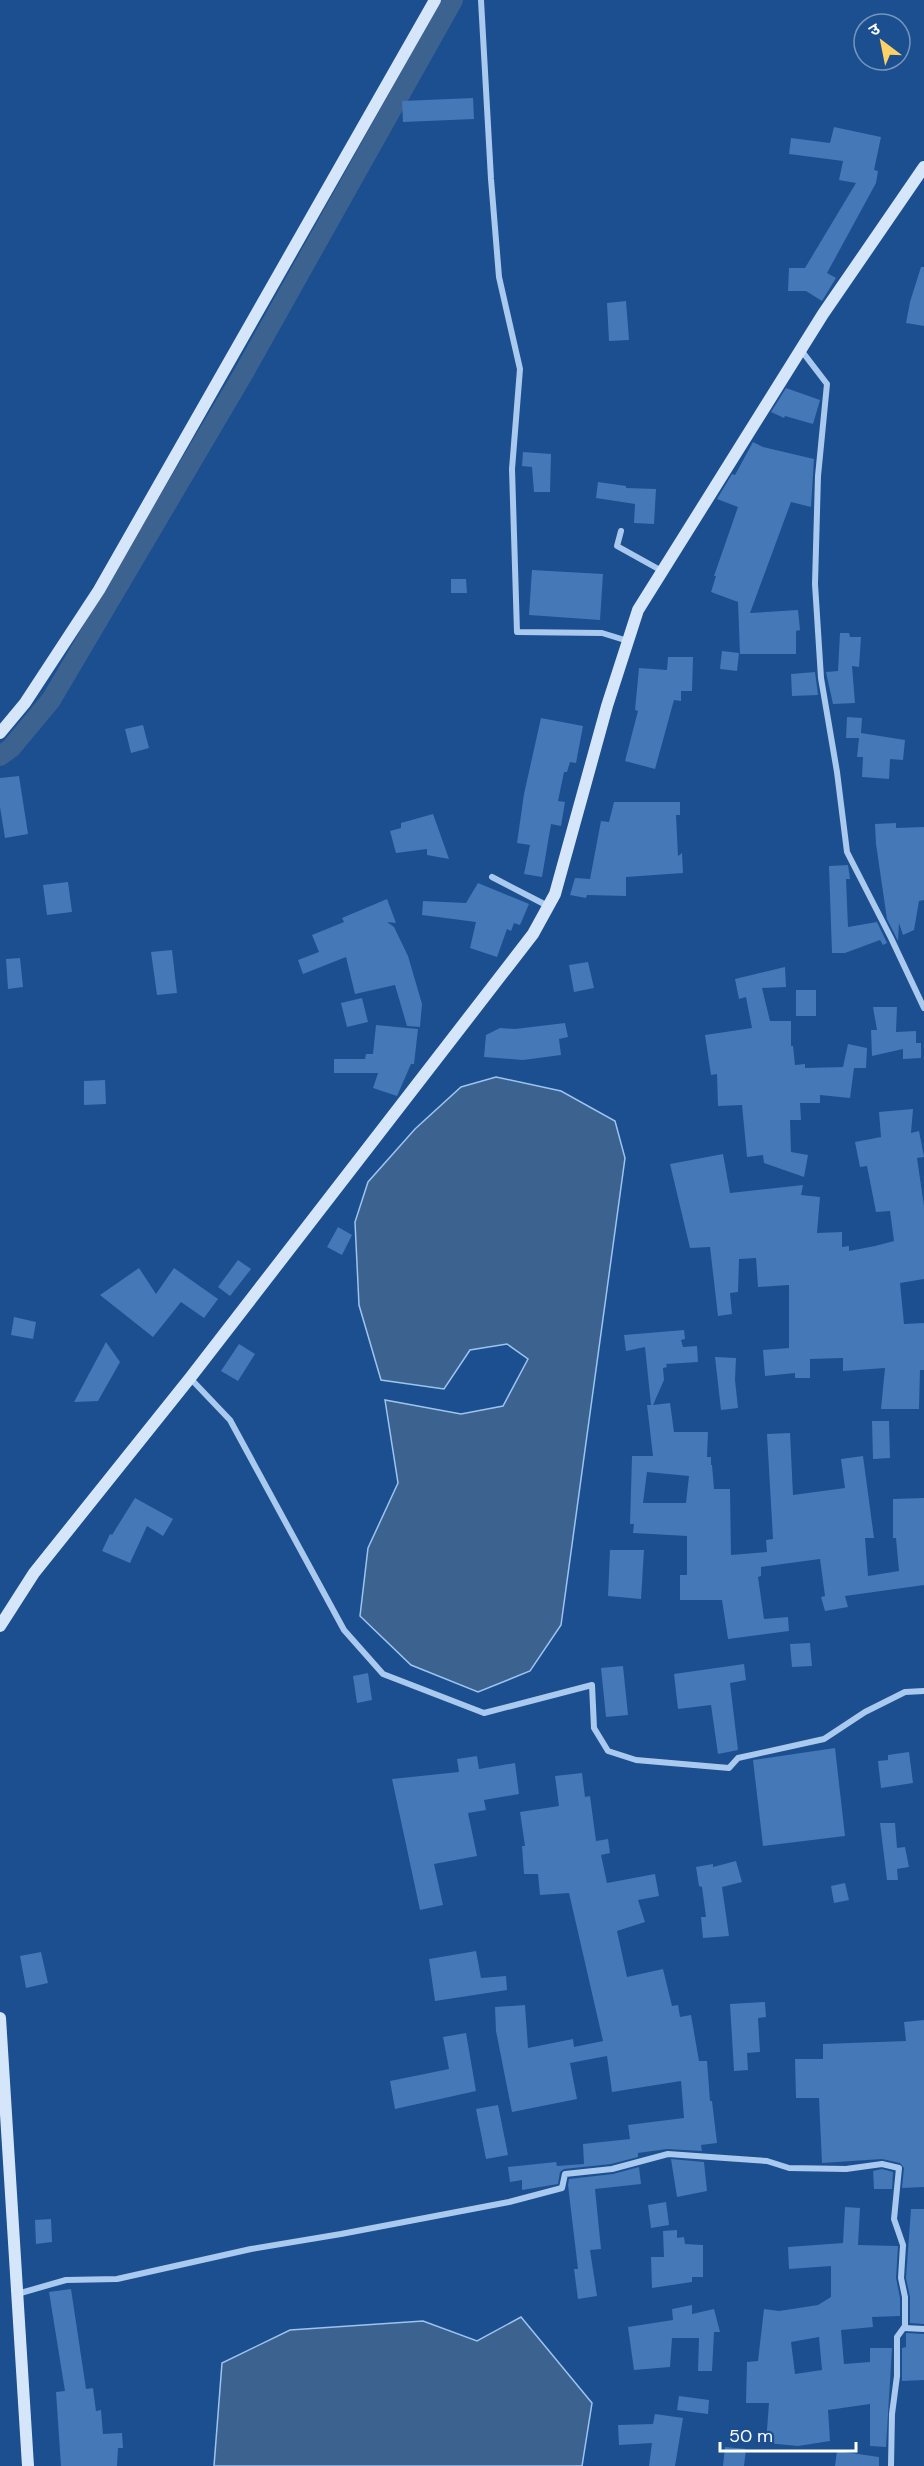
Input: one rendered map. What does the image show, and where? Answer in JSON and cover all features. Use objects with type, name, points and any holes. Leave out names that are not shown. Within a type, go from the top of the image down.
[{"type":"main road","points":[[0,733],[25,703],[99,590],[435,0]]},
{"type":"main road","points":[[0,1626],[34,1573],[190,1378],[533,934],[555,894],[607,706],[638,610],[800,350],[924,167]]},
{"type":"main road","points":[[0,2018],[4,2128],[27,2466]]},
{"type":"street","points":[[481,0],[491,179],[500,277],[520,369],[512,469],[518,632],[602,633],[628,641]]},
{"type":"street","points":[[800,350],[827,384],[818,476],[815,584],[822,678],[847,852],[924,1008]]},
{"type":"street","points":[[621,531],[617,546],[663,571]]},
{"type":"street","points":[[492,877],[548,906]]},
{"type":"street","points":[[190,1378],[230,1420],[344,1629],[383,1674],[484,1713],[592,1685],[594,1728],[608,1751],[636,1760],[729,1768],[738,1758],[824,1739],[865,1712],[905,1692],[924,1691]]},
{"type":"street","points":[[17,2294],[66,2280],[117,2279],[251,2249],[509,2202],[562,2188],[565,2174],[612,2169],[668,2154],[767,2161],[789,2168],[846,2169],[882,2164],[899,2168],[894,2219],[903,2245],[901,2278],[905,2297],[904,2328],[897,2337],[897,2376],[892,2414],[891,2466]]},
{"type":"street","points":[[904,2328],[924,2329]]},
{"type":"water","points":[[496,1077],[561,1091],[615,1121],[625,1158],[561,1625],[530,1671],[478,1692],[411,1665],[360,1616],[368,1548],[398,1483],[385,1400],[461,1414],[503,1406],[528,1359],[507,1344],[470,1350],[444,1389],[381,1380],[359,1305],[355,1222],[368,1182],[415,1129],[461,1087]]},
{"type":"water","points":[[521,2317],[592,2403],[582,2466],[214,2466],[222,2363],[290,2330],[423,2321],[477,2341]]},
{"type":"building","points":[[473,98],[474,119],[403,122],[402,101]]},
{"type":"building","points":[[834,127],[881,137],[874,170],[878,171],[876,183],[827,273],[836,278],[822,301],[806,291],[788,291],[789,268],[805,268],[856,183],[839,180],[843,161],[789,154],[791,138],[830,143]]},
{"type":"building","points":[[921,267],[924,267],[924,326],[906,323]]},
{"type":"building","points":[[626,301],[629,340],[609,341],[607,303]]},
{"type":"building","points":[[786,388],[820,400],[813,424],[785,416],[784,418],[771,412]]},
{"type":"building","points":[[753,442],[763,447],[814,459],[811,507],[791,502],[750,613],[798,610],[800,630],[796,631],[796,654],[740,654],[738,602],[711,592],[716,576],[714,576],[738,507],[717,499],[732,474],[735,475]]},
{"type":"building","points":[[523,452],[551,454],[550,492],[534,492],[532,467],[522,466]]},
{"type":"building","points":[[598,482],[626,486],[626,488],[656,489],[654,524],[634,523],[635,504],[596,498]]},
{"type":"building","points":[[532,570],[603,574],[600,620],[529,615]]},
{"type":"building","points":[[451,579],[466,579],[467,593],[451,593]]},
{"type":"building","points":[[840,633],[849,633],[850,637],[861,637],[859,667],[852,666],[855,703],[833,704],[826,672],[838,671]]},
{"type":"building","points":[[722,651],[739,653],[737,671],[720,669]]},
{"type":"building","points":[[668,657],[693,657],[692,691],[681,691],[681,701],[674,700],[655,769],[625,761],[638,711],[635,710],[639,668],[667,670]]},
{"type":"building","points":[[815,672],[818,695],[792,696],[791,674]]},
{"type":"building","points":[[847,717],[862,718],[861,733],[905,740],[903,760],[890,759],[889,779],[862,777],[863,757],[857,757],[859,738],[846,738]]},
{"type":"building","points":[[541,718],[583,726],[576,763],[570,762],[567,772],[564,772],[558,801],[565,802],[561,826],[551,824],[542,877],[524,874],[530,845],[517,843],[524,794]]},
{"type":"building","points":[[143,725],[149,748],[131,753],[125,729]]},
{"type":"building","points":[[19,776],[28,834],[5,838],[0,807],[0,778]]},
{"type":"building","points":[[614,802],[680,802],[680,815],[676,815],[678,856],[682,853],[683,873],[626,877],[626,896],[587,895],[586,898],[570,895],[575,878],[590,879],[601,821],[609,822]]},
{"type":"building","points":[[433,814],[449,859],[427,855],[427,849],[396,853],[390,831],[401,828],[401,823]]},
{"type":"building","points":[[896,823],[896,828],[924,827],[924,900],[919,901],[914,930],[903,935],[899,923],[898,941],[887,919],[875,824]]},
{"type":"building","points":[[848,865],[850,879],[846,879],[848,927],[877,922],[887,943],[883,945],[880,940],[845,953],[832,953],[829,866]]},
{"type":"building","points":[[68,882],[72,912],[47,915],[43,885]]},
{"type":"building","points":[[478,883],[529,904],[520,925],[514,923],[511,931],[507,929],[497,957],[470,948],[476,922],[422,915],[423,901],[466,903]]},
{"type":"building","points":[[387,899],[396,923],[387,922],[394,927],[408,956],[422,1004],[420,1027],[407,1026],[395,985],[355,994],[346,957],[303,974],[298,960],[319,952],[312,935],[344,922],[342,918]]},
{"type":"building","points":[[172,950],[177,993],[157,995],[151,952]]},
{"type":"building","points":[[20,958],[23,987],[8,989],[6,959]]},
{"type":"building","points":[[588,962],[594,988],[574,992],[569,965]]},
{"type":"building","points":[[785,967],[786,987],[762,988],[770,1021],[791,1021],[791,1046],[793,1046],[795,1065],[805,1064],[805,1068],[843,1067],[848,1044],[867,1048],[866,1068],[854,1068],[850,1098],[820,1095],[820,1103],[800,1103],[801,1120],[790,1120],[791,1152],[808,1155],[804,1177],[764,1163],[763,1155],[747,1157],[742,1105],[718,1106],[717,1074],[711,1075],[705,1035],[752,1028],[746,997],[739,999],[735,979]]},
{"type":"building","points":[[796,990],[816,990],[816,1016],[796,1016]]},
{"type":"building","points":[[362,998],[368,1022],[347,1027],[341,1003]]},
{"type":"building","points":[[873,1007],[897,1007],[896,1032],[916,1031],[916,1043],[921,1043],[921,1058],[903,1059],[903,1049],[872,1056],[871,1030],[877,1030]]},
{"type":"building","points":[[565,1023],[568,1037],[559,1039],[561,1055],[523,1060],[484,1057],[486,1035],[500,1028],[515,1029]]},
{"type":"building","points":[[376,1025],[418,1029],[414,1064],[411,1064],[397,1096],[373,1088],[378,1073],[334,1073],[334,1059],[365,1059],[366,1054],[373,1054]]},
{"type":"building","points":[[105,1080],[106,1104],[84,1105],[84,1081]]},
{"type":"building","points":[[913,1109],[911,1133],[919,1131],[924,1157],[917,1158],[924,1206],[924,1279],[900,1283],[904,1324],[924,1323],[924,1370],[920,1370],[919,1409],[881,1409],[885,1368],[843,1371],[843,1358],[810,1359],[810,1378],[795,1378],[795,1373],[765,1376],[763,1350],[789,1348],[789,1285],[758,1287],[756,1258],[739,1259],[738,1292],[730,1293],[732,1314],[718,1316],[710,1247],[690,1248],[670,1164],[723,1154],[730,1193],[803,1185],[801,1195],[820,1197],[817,1233],[842,1232],[842,1247],[849,1246],[849,1251],[875,1246],[894,1241],[890,1211],[876,1212],[867,1166],[860,1167],[855,1142],[881,1137],[879,1112]]},
{"type":"building","points":[[338,1227],[352,1235],[342,1255],[327,1247]]},
{"type":"building","points":[[238,1260],[251,1269],[230,1296],[218,1287]]},
{"type":"building","points":[[139,1268],[156,1294],[174,1268],[218,1299],[204,1318],[181,1302],[153,1337],[100,1295]]},
{"type":"building","points":[[14,1317],[36,1322],[33,1339],[11,1335]]},
{"type":"building","points":[[684,1330],[685,1339],[681,1340],[683,1347],[697,1346],[698,1362],[666,1364],[667,1367],[663,1368],[664,1380],[653,1405],[670,1403],[674,1432],[708,1432],[707,1457],[711,1457],[714,1489],[730,1489],[731,1555],[767,1552],[766,1540],[773,1539],[767,1434],[790,1433],[793,1495],[845,1488],[841,1459],[863,1456],[874,1538],[865,1538],[868,1576],[899,1571],[896,1538],[893,1538],[893,1499],[924,1498],[924,1585],[845,1596],[848,1607],[825,1611],[821,1597],[825,1596],[820,1559],[761,1567],[761,1576],[758,1577],[764,1619],[788,1617],[789,1631],[728,1639],[722,1600],[680,1600],[680,1575],[687,1575],[687,1536],[633,1533],[634,1524],[630,1524],[632,1456],[653,1456],[647,1405],[651,1405],[645,1347],[626,1351],[624,1335]],"holes":[[[647,1472],[689,1476],[686,1503],[643,1503]]]},
{"type":"building","points":[[106,1342],[120,1362],[98,1401],[74,1402]]},
{"type":"building","points":[[239,1344],[255,1354],[238,1381],[221,1371]]},
{"type":"building","points":[[715,1357],[736,1358],[735,1380],[738,1408],[721,1410]]},
{"type":"building","points":[[872,1421],[889,1421],[890,1458],[873,1459]]},
{"type":"building","points":[[135,1498],[173,1519],[163,1536],[147,1526],[130,1563],[102,1551],[110,1534],[112,1535]]},
{"type":"building","points":[[610,1550],[644,1550],[641,1599],[608,1596]]},
{"type":"building","points":[[810,1643],[812,1666],[792,1667],[790,1644]]},
{"type":"building","points":[[744,1664],[746,1680],[730,1683],[738,1750],[718,1754],[711,1705],[678,1709],[674,1674]]},
{"type":"building","points":[[623,1666],[628,1715],[606,1717],[601,1668]]},
{"type":"building","points":[[368,1673],[372,1700],[357,1703],[353,1676]]},
{"type":"building","points":[[835,1748],[845,1836],[763,1846],[753,1760]]},
{"type":"building","points":[[909,1752],[913,1783],[881,1788],[878,1761],[888,1760],[888,1755]]},
{"type":"building","points":[[477,1756],[479,1769],[515,1763],[519,1794],[484,1800],[486,1810],[468,1813],[477,1856],[434,1864],[443,1905],[420,1910],[392,1779],[459,1772],[457,1759]]},
{"type":"building","points":[[582,1773],[585,1797],[590,1796],[596,1841],[608,1839],[610,1853],[601,1855],[607,1883],[655,1874],[659,1896],[638,1900],[645,1922],[617,1931],[627,1977],[663,1969],[672,2006],[678,2005],[680,2017],[691,2015],[699,2061],[707,2061],[710,2101],[712,2101],[717,2143],[701,2145],[702,2151],[667,2149],[638,2153],[638,2157],[611,2164],[564,2169],[560,2172],[558,2184],[522,2190],[522,2180],[510,2182],[508,2167],[556,2162],[557,2166],[584,2164],[583,2144],[630,2139],[628,2125],[684,2118],[681,2081],[612,2092],[607,2056],[570,2063],[577,2099],[512,2112],[496,2031],[495,2007],[525,2005],[528,2048],[573,2039],[574,2047],[603,2041],[569,1893],[540,1895],[538,1874],[524,1874],[522,1846],[525,1846],[520,1812],[559,1806],[555,1776]]},
{"type":"building","points":[[880,1823],[895,1823],[897,1848],[905,1847],[909,1867],[897,1869],[898,1880],[887,1880]]},
{"type":"building","points":[[736,1861],[742,1882],[722,1887],[729,1936],[703,1938],[701,1917],[706,1917],[702,1887],[699,1886],[696,1867],[713,1864],[713,1867]]},
{"type":"building","points":[[845,1883],[849,1900],[834,1903],[831,1886]]},
{"type":"building","points":[[476,1951],[481,1978],[506,1976],[507,1990],[435,2001],[429,1959]]},
{"type":"building","points":[[41,1952],[48,1983],[26,1988],[20,1956]]},
{"type":"building","points":[[765,2002],[766,2017],[758,2018],[760,2052],[747,2053],[748,2070],[734,2071],[730,2004]]},
{"type":"building","points":[[924,2020],[924,2187],[902,2188],[904,2168],[900,2163],[882,2159],[822,2163],[819,2098],[796,2098],[795,2059],[823,2059],[823,2044],[906,2041],[904,2022]]},
{"type":"building","points":[[466,2033],[476,2091],[395,2109],[390,2081],[449,2069],[443,2037]]},
{"type":"building","points":[[498,2105],[508,2155],[486,2159],[476,2109]]},
{"type":"building","points":[[671,2159],[704,2162],[707,2191],[677,2197]]},
{"type":"building","points":[[639,2167],[641,2184],[595,2189],[601,2249],[590,2250],[597,2296],[578,2299],[574,2269],[578,2269],[569,2179],[613,2174]]},
{"type":"building","points":[[882,2169],[893,2172],[892,2189],[874,2189],[873,2171]]},
{"type":"building","points":[[666,2202],[669,2225],[651,2228],[648,2205]]},
{"type":"building","points":[[845,2207],[860,2208],[858,2245],[898,2246],[896,2278],[900,2298],[900,2316],[872,2317],[873,2327],[841,2330],[844,2364],[870,2362],[870,2348],[892,2348],[886,2447],[870,2446],[870,2404],[828,2410],[830,2441],[798,2446],[766,2443],[769,2403],[746,2403],[747,2362],[758,2361],[764,2309],[779,2311],[818,2305],[831,2297],[831,2266],[789,2269],[788,2247],[843,2243]],"holes":[[[819,2337],[822,2370],[795,2374],[791,2342]]]},
{"type":"building","points":[[911,2209],[924,2209],[924,2324],[910,2323],[910,2297],[906,2278]]},
{"type":"building","points":[[51,2219],[52,2242],[36,2244],[35,2220]]},
{"type":"building","points":[[677,2230],[677,2238],[684,2237],[685,2244],[703,2245],[703,2277],[692,2277],[692,2282],[652,2288],[651,2257],[664,2257],[663,2231]]},
{"type":"building","points":[[71,2289],[86,2389],[93,2388],[96,2411],[101,2410],[103,2434],[122,2433],[123,2448],[118,2448],[117,2466],[61,2466],[56,2392],[65,2391],[49,2292]]},
{"type":"building","points":[[692,2305],[692,2314],[714,2309],[720,2332],[714,2332],[712,2371],[698,2371],[699,2338],[672,2338],[670,2367],[634,2370],[628,2327],[673,2320],[672,2309]]},
{"type":"building","points":[[906,2333],[924,2334],[924,2380],[902,2381],[902,2348],[906,2347]]},
{"type":"building","points":[[679,2396],[709,2400],[708,2414],[677,2410]]},
{"type":"building","points":[[655,2414],[683,2418],[675,2466],[649,2466],[652,2443],[619,2445],[618,2425],[653,2424]]},
{"type":"building","points":[[725,2447],[746,2449],[744,2466],[723,2466]]},
{"type":"building","points":[[837,2451],[879,2457],[879,2466],[835,2466]]},
{"type":"waterway","points":[[0,756],[11,748],[51,700],[242,376],[453,0]]}]
